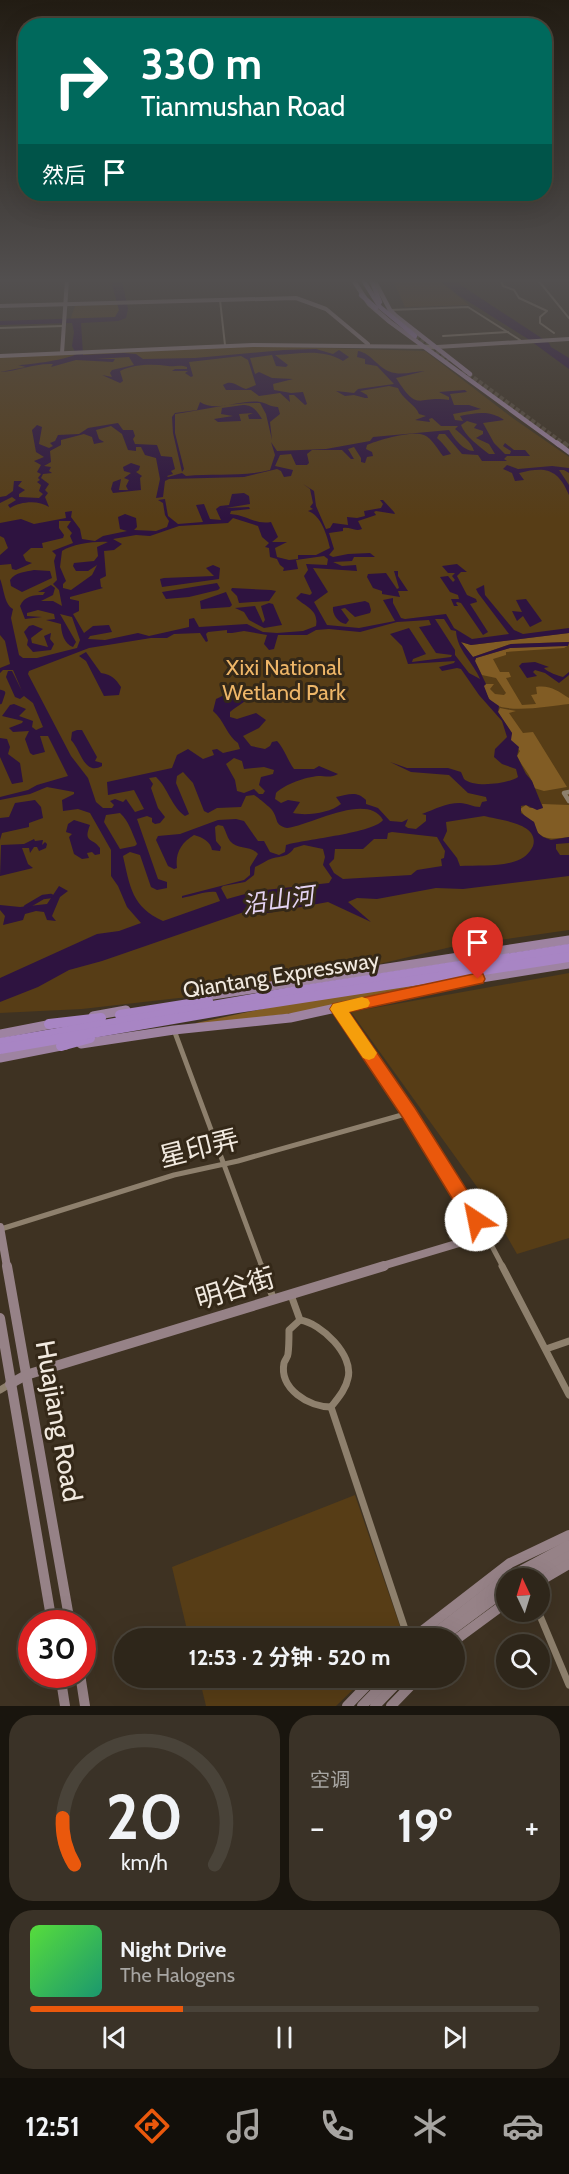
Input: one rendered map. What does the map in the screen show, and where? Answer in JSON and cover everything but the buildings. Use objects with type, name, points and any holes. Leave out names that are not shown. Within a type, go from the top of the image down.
[{"type":"highway","name":"Qiantang Expressway","points":[[0,1042],[292,992],[569,949]]},
{"type":"highway","name":"Qiantang Expressway","points":[[0,1050],[268,1004],[569,957]]},
{"type":"highway","points":[[49,1024],[207,1001],[292,992]]},
{"type":"highway","points":[[61,1046],[268,1004]]},
{"type":"main road","points":[[440,360],[569,453]]},
{"type":"main road","points":[[452,360],[499,398],[569,446]]},
{"type":"main road","points":[[0,1034],[138,1007],[569,940]]},
{"type":"main road","points":[[0,1058],[61,1046],[174,1030],[290,1018],[456,982],[569,964]]},
{"type":"street","points":[[568,801],[564,793],[569,792]]},
{"type":"street","points":[[338,1009],[409,1113],[465,1206],[486,1234],[569,1395]]},
{"type":"street","points":[[174,1030],[274,1300]]},
{"type":"street","name":"星印弄","points":[[0,1228],[174,1175],[224,1162],[238,1161],[409,1113]]},
{"type":"street","name":"Huajiang Road","points":[[0,1228],[68,1610]]},
{"type":"street","name":"明谷街","points":[[0,1390],[26,1375],[486,1234]]},
{"type":"street","points":[[291,1295],[300,1320]]},
{"type":"street","name":"Huajiang Road","points":[[0,1318],[50,1610]]},
{"type":"street","points":[[300,1320],[316,1322],[346,1356],[349,1367],[348,1378],[343,1392],[331,1407],[319,1407],[306,1401],[288,1387],[284,1376],[289,1330],[300,1320]]},
{"type":"street","points":[[546,1349],[569,1341]]},
{"type":"street","points":[[331,1407],[405,1628]]},
{"type":"street","points":[[426,1628],[510,1563],[569,1535]]},
{"type":"street","points":[[534,1568],[569,1545]]},
{"type":"street","points":[[539,1568],[569,1554]]},
{"type":"street","points":[[550,1575],[569,1564]]},
{"type":"street","points":[[444,1628],[496,1594]]},
{"type":"street","points":[[454,1628],[496,1597]]},
{"type":"street","points":[[465,1633],[496,1610]]},
{"type":"street","points":[[543,1622],[569,1685]]},
{"type":"street","points":[[62,1688],[65,1706]]},
{"type":"street","points":[[82,1688],[85,1706]]},
{"type":"street","points":[[347,1706],[364,1688]]},
{"type":"street","points":[[362,1706],[379,1688]]},
{"type":"street","points":[[375,1706],[392,1688]]},
{"type":"street","points":[[391,1706],[408,1688]]},
{"type":"green space","name":"Xixi National Wetland Park","points":[[0,360],[436,360],[514,419],[569,457],[569,930],[451,947],[375,965],[214,994],[82,1009],[0,1013]]},
{"type":"green space","points":[[569,973],[569,1238],[517,1254],[485,1198],[351,1012]]},
{"type":"green space","points":[[355,1495],[401,1628],[187,1628],[172,1567]]},
{"type":"green space","points":[[202,1688],[355,1688],[336,1706],[206,1706]]},
{"type":"shaded area","points":[[569,633],[569,642],[511,644],[473,657],[461,642],[471,645]]},
{"type":"shaded area","points":[[569,645],[564,648],[506,652],[506,655],[493,659],[500,672],[509,672],[511,677],[506,678],[522,705],[536,704],[531,695],[537,694],[536,687],[554,689],[569,698],[569,704],[512,708],[496,705],[490,699],[483,686],[486,684],[494,684],[490,689],[495,694],[504,695],[506,693],[496,678],[482,675],[475,661],[476,658],[510,648]]},
{"type":"shaded area","points":[[500,708],[516,711],[509,713],[523,733],[533,732],[567,787],[544,791],[534,788],[517,756],[520,751],[510,740],[512,733],[498,712]]},
{"type":"shaded area","points":[[542,804],[569,805],[569,837],[547,838],[542,836],[538,833],[534,822],[526,818],[520,809],[526,805],[530,808],[543,808]]},
{"type":"shaded area","points":[[424,983],[425,985],[312,1011],[197,1025],[196,1023],[295,1002]]},
{"type":"water","points":[[58,360],[115,360],[113,362],[76,360],[51,367],[53,364],[0,372],[26,367],[18,365]]},
{"type":"water","points":[[131,360],[210,360],[189,362],[193,376],[191,377],[185,373],[188,371],[172,371],[187,369],[187,367],[150,365],[120,371],[123,381],[120,383],[102,375],[112,377],[110,373],[112,370],[134,365]]},
{"type":"water","points":[[248,360],[251,360],[255,374],[259,372],[272,378],[293,379],[273,384],[274,390],[291,393],[303,392],[307,404],[305,405],[294,395],[289,395],[290,402],[280,393],[259,396],[251,390],[226,390],[223,385],[230,383],[246,389],[256,385]]},
{"type":"water","points":[[274,360],[281,360],[288,365],[286,367],[276,366]]},
{"type":"water","points":[[365,360],[373,360],[389,372],[402,374],[425,371],[396,378],[409,396],[419,401],[449,400],[449,397],[439,392],[465,390],[467,392],[450,394],[454,405],[469,405],[481,409],[453,414],[455,420],[463,421],[460,416],[477,413],[498,417],[504,420],[483,423],[494,443],[505,454],[510,454],[511,451],[503,446],[505,443],[514,450],[525,450],[530,456],[507,456],[504,459],[507,461],[482,461],[478,455],[462,454],[445,434],[439,434],[437,438],[451,454],[443,456],[432,441],[424,435],[404,435],[367,445],[366,449],[372,452],[373,456],[367,457],[365,463],[361,462],[354,447],[348,449],[354,459],[342,450],[312,450],[307,454],[309,463],[307,465],[296,465],[291,454],[280,455],[275,466],[293,470],[291,476],[284,477],[277,469],[244,477],[169,479],[165,481],[163,497],[156,498],[160,479],[156,458],[145,455],[141,447],[136,447],[136,451],[128,450],[122,434],[111,426],[96,430],[99,439],[104,442],[94,444],[92,437],[84,434],[61,440],[61,445],[50,451],[51,462],[44,466],[51,467],[49,471],[52,473],[43,474],[41,478],[49,484],[45,490],[48,493],[45,497],[49,507],[30,502],[10,508],[8,505],[16,500],[12,497],[0,503],[0,497],[13,491],[14,481],[22,481],[18,486],[25,490],[19,494],[19,497],[39,498],[43,494],[39,491],[41,485],[37,482],[40,480],[38,478],[41,474],[37,472],[41,465],[34,461],[44,457],[36,452],[32,430],[37,425],[42,427],[39,444],[49,448],[53,446],[50,443],[55,441],[58,435],[79,434],[88,428],[118,423],[123,430],[133,430],[135,444],[157,445],[161,456],[172,457],[175,469],[168,477],[182,473],[186,476],[270,470],[275,455],[271,442],[277,451],[326,449],[370,441],[373,437],[449,430],[463,446],[474,451],[469,442],[455,429],[458,426],[441,426],[432,418],[429,419],[430,422],[415,420],[426,416],[419,414],[398,388],[389,386],[360,391],[368,398],[345,396],[336,391],[354,393],[358,389],[394,384],[377,366],[365,364]],"holes":[[[467,421],[477,424],[474,428],[483,431],[483,434],[476,438],[489,444],[495,454],[489,454],[477,444],[461,425]]]},
{"type":"water","points":[[556,360],[569,360],[569,369]]},
{"type":"water","points":[[200,402],[206,405],[221,406],[175,414],[175,433],[184,469],[182,472],[173,433],[172,417],[175,413],[197,410]]},
{"type":"water","points":[[253,402],[262,403],[278,407],[280,414],[270,422],[272,440],[266,414],[260,403],[231,405]]},
{"type":"water","points":[[243,405],[254,409],[262,419],[249,419],[248,415],[253,413],[239,414],[241,421],[218,422],[214,419],[233,416],[221,414],[222,408]]},
{"type":"water","points":[[131,463],[140,466],[136,472],[142,476],[140,478],[141,490],[113,493],[111,489],[113,482],[121,479],[119,490],[128,490],[126,486],[129,480],[124,478],[131,473],[124,471],[123,467]]},
{"type":"water","points":[[507,465],[518,469],[552,466],[569,468],[569,473],[559,470],[569,485],[569,495],[565,486],[550,472],[537,470],[519,473],[524,480],[515,481],[512,473],[503,469]]},
{"type":"water","name":"沿山河","points":[[303,484],[314,491],[316,506],[326,529],[330,528],[333,523],[348,525],[347,517],[365,516],[364,511],[381,508],[383,504],[380,500],[383,500],[395,514],[376,511],[374,512],[376,515],[358,521],[362,529],[343,528],[343,531],[329,533],[334,549],[329,555],[333,557],[370,553],[375,557],[354,557],[352,561],[333,562],[342,566],[356,565],[357,571],[313,568],[328,592],[314,602],[327,625],[359,628],[395,621],[383,600],[393,598],[393,603],[401,618],[446,614],[454,628],[472,639],[509,634],[478,593],[476,589],[484,585],[485,595],[514,630],[523,634],[569,628],[569,633],[471,645],[461,642],[473,657],[511,644],[569,642],[568,646],[510,648],[476,658],[475,661],[486,684],[484,686],[489,699],[499,706],[498,712],[512,733],[511,740],[519,747],[517,756],[532,781],[543,808],[537,810],[526,805],[521,806],[521,813],[534,822],[538,833],[543,837],[551,840],[569,837],[569,843],[556,844],[556,849],[560,855],[569,855],[569,876],[463,889],[436,888],[377,899],[357,898],[348,902],[371,922],[328,902],[268,913],[244,912],[102,961],[69,970],[38,987],[0,1002],[0,978],[97,934],[119,931],[141,923],[127,907],[111,876],[111,850],[90,813],[78,809],[63,811],[62,800],[74,792],[47,787],[30,794],[0,800],[0,797],[68,776],[48,736],[40,736],[45,752],[33,755],[25,739],[29,731],[13,732],[9,728],[23,721],[2,716],[10,705],[14,704],[26,709],[19,716],[33,721],[32,727],[36,730],[43,727],[33,703],[24,696],[20,699],[15,697],[6,677],[8,671],[12,671],[22,691],[13,670],[3,670],[0,673],[0,668],[10,664],[5,641],[0,635],[0,579],[6,600],[13,609],[11,618],[19,655],[23,658],[37,658],[77,648],[80,640],[72,617],[60,614],[76,642],[73,647],[65,641],[61,624],[46,620],[55,619],[54,614],[38,610],[27,613],[27,616],[42,617],[25,619],[20,606],[27,598],[43,595],[45,592],[38,592],[51,585],[55,588],[53,595],[41,601],[53,601],[62,606],[59,590],[53,584],[57,580],[54,561],[56,555],[52,551],[73,543],[70,536],[72,533],[67,527],[71,521],[59,521],[63,538],[42,543],[43,548],[31,548],[23,555],[26,561],[32,563],[16,570],[12,569],[11,564],[0,565],[0,555],[8,548],[4,538],[0,536],[0,523],[21,519],[34,524],[66,518],[65,512],[72,511],[71,517],[80,529],[82,539],[95,541],[103,536],[127,531],[120,529],[118,517],[125,514],[136,518],[137,527],[134,530],[156,531],[167,527],[169,521],[165,515],[163,503],[158,500],[165,499],[168,516],[178,524],[203,522],[196,505],[204,504],[210,519],[221,520],[216,509],[229,505],[232,494],[244,493],[249,496],[250,504],[226,508],[249,507],[250,509],[231,511],[230,514],[265,523],[271,522],[278,537],[272,542],[287,542],[275,548],[277,557],[289,560],[298,559],[298,555],[316,555],[330,548],[320,521],[308,511],[313,509],[310,507],[313,503],[310,489]],"holes":[[[233,518],[258,526],[262,537],[269,543],[265,547],[269,548],[270,557],[277,559],[284,568],[283,571],[298,569],[296,560],[324,556],[328,559],[327,565],[306,564],[308,570],[304,576],[312,593],[310,595],[301,593],[296,598],[314,612],[316,626],[303,631],[277,633],[263,632],[247,624],[199,627],[194,618],[189,619],[189,627],[149,636],[138,633],[105,640],[88,639],[90,636],[112,632],[109,625],[93,626],[84,633],[73,614],[79,611],[79,601],[70,599],[70,597],[103,588],[100,579],[106,576],[104,551],[114,550],[122,544],[113,539],[136,535],[150,536],[179,526],[228,523]],[[108,542],[97,547],[98,556],[94,561],[74,563],[73,566],[76,571],[88,571],[97,565],[92,575],[71,590],[63,588],[66,581],[60,567],[62,551],[78,545]],[[435,619],[444,619],[451,630],[456,631],[459,644],[480,679],[469,673],[455,655],[455,650]],[[429,620],[431,625],[419,627],[436,653],[452,655],[451,657],[412,662],[413,659],[426,654],[409,628],[390,634],[402,646],[408,664],[455,661],[439,667],[442,671],[461,669],[479,695],[502,721],[507,737],[495,749],[494,757],[502,764],[516,769],[518,777],[499,783],[482,784],[468,782],[461,772],[448,768],[407,768],[390,762],[411,772],[449,775],[468,793],[486,797],[487,801],[482,802],[480,807],[455,803],[422,814],[426,815],[426,821],[416,829],[405,826],[408,819],[402,822],[390,821],[378,808],[366,804],[366,800],[355,794],[336,797],[341,804],[325,812],[293,813],[300,802],[288,800],[281,803],[275,799],[276,793],[302,779],[338,774],[319,766],[314,769],[294,769],[277,741],[272,742],[265,749],[251,746],[243,736],[259,728],[266,720],[256,713],[237,719],[230,717],[230,712],[250,697],[250,689],[240,688],[216,699],[213,711],[238,743],[240,749],[223,753],[217,749],[212,750],[214,755],[203,759],[188,749],[177,755],[172,768],[107,782],[108,795],[134,790],[144,809],[135,812],[126,799],[123,802],[115,799],[110,801],[114,805],[112,808],[103,808],[96,802],[88,778],[71,756],[28,674],[29,671],[89,648],[151,638],[167,638],[174,634],[200,633],[206,642],[208,632],[244,631],[267,635],[264,644],[269,650],[274,649],[278,635],[307,635],[316,630],[360,632],[397,622]],[[234,758],[242,761],[244,769],[264,767],[274,770],[273,774],[261,777],[259,785],[265,791],[263,794],[259,794],[254,789],[244,793],[237,791],[235,780],[226,764]],[[183,772],[193,783],[204,811],[208,813],[217,808],[241,807],[246,796],[254,795],[272,810],[278,824],[287,828],[352,809],[375,812],[383,820],[367,829],[286,845],[285,852],[279,855],[270,852],[264,841],[258,841],[244,821],[236,819],[218,820],[180,834],[158,836],[156,840],[168,866],[174,869],[177,868],[180,849],[194,835],[206,840],[212,850],[220,851],[221,847],[216,841],[215,827],[218,825],[223,826],[233,844],[252,849],[258,854],[250,867],[250,875],[244,880],[182,896],[182,898],[216,892],[220,901],[163,921],[145,909],[134,895],[123,856],[130,852],[140,855],[151,887],[157,890],[167,888],[167,882],[158,879],[137,819],[147,816],[152,818],[155,824],[160,823],[165,817],[158,808],[151,788],[153,784],[149,778],[156,777],[180,812],[185,816],[189,814],[176,783],[177,776]],[[120,813],[128,823],[137,844],[120,849],[104,822],[106,815]],[[484,816],[525,827],[534,838],[533,846],[524,857],[509,863],[460,866],[457,858],[443,840],[447,831],[446,822]],[[392,832],[437,837],[445,851],[444,858],[441,859],[442,866],[417,870],[411,875],[343,879],[334,873],[329,864],[334,859],[335,849],[363,849],[374,839],[387,839],[388,833]],[[304,845],[323,849],[325,857],[323,865],[332,878],[329,883],[256,891],[227,899],[221,888],[223,886],[245,882],[254,875],[255,867],[272,858],[289,854],[294,848]]]},
{"type":"water","points":[[457,564],[467,572],[461,572],[457,576],[467,595],[476,599],[477,602],[470,604],[488,632],[483,635],[461,603],[457,602],[458,606],[454,606],[451,599],[459,599],[458,595],[450,592],[440,577],[448,576],[453,582],[455,580],[452,576],[455,573],[448,573],[442,566]]},
{"type":"water","points":[[213,565],[220,568],[219,579],[162,587],[160,579],[164,578],[214,576],[206,568]]},
{"type":"water","points":[[34,570],[50,571],[52,578],[22,592],[11,586],[10,580],[15,575]]},
{"type":"water","points":[[394,571],[398,571],[398,576],[408,591],[398,591],[400,597],[382,594],[382,591],[373,588],[367,577],[368,574],[386,573],[397,589],[399,588]]},
{"type":"water","points":[[217,583],[220,588],[218,590],[189,597],[166,599],[162,592]]},
{"type":"water","points":[[232,588],[276,591],[269,601],[239,603]]},
{"type":"water","points":[[226,592],[232,605],[230,607],[201,609],[200,601]]},
{"type":"water","points":[[526,599],[542,621],[530,627],[523,616],[517,621],[512,611],[522,612],[516,600]]},
{"type":"water","points":[[365,601],[369,603],[370,613],[355,617],[345,608],[341,609],[349,620],[346,624],[338,620],[333,610],[333,607]]},
{"type":"water","points":[[273,604],[282,625],[264,628],[249,620],[244,612],[235,608],[255,606],[263,623],[265,620],[261,606]]},
{"type":"water","points":[[33,625],[43,629],[31,638],[32,643],[48,647],[44,636],[51,633],[50,639],[54,644],[51,650],[33,652],[27,645],[28,640],[24,632]]},
{"type":"water","points":[[86,652],[101,673],[117,681],[121,687],[119,695],[104,696],[86,661],[79,656]]},
{"type":"water","points":[[535,662],[549,667],[544,668],[556,675],[563,677],[569,672],[569,675],[559,683],[545,673],[535,670],[533,672],[537,676],[527,678],[519,666],[522,663]]},
{"type":"water","points":[[82,730],[97,757],[95,761],[102,763],[102,766],[91,768],[87,765],[71,740],[72,732]]},
{"type":"water","points":[[0,738],[7,739],[10,747],[8,754],[20,763],[23,782],[12,784],[0,757]]},
{"type":"water","points":[[35,800],[41,807],[43,818],[29,823],[29,827],[2,833],[0,840],[0,818],[9,817],[15,803]]},
{"type":"water","points":[[74,820],[90,825],[87,835],[100,848],[100,854],[87,853],[89,858],[82,859],[74,854],[69,837],[72,834],[66,832],[68,824]]},
{"type":"water","points":[[34,839],[35,841],[43,840],[42,845],[45,842],[47,844],[46,848],[39,851],[37,847],[34,847],[30,853],[29,848],[22,848],[28,864],[33,868],[0,876],[1,845],[24,844]]},
{"type":"water","points":[[59,886],[68,891],[60,897],[52,916],[56,921],[47,920],[44,912],[36,911],[25,914],[23,920],[3,925],[5,916],[0,910],[0,905],[20,907],[47,904]]},
{"type":"waterway","points":[[0,692],[3,693],[0,702]]},
{"type":"waterway","points":[[26,907],[43,897],[51,896]]},
{"type":"tunnel","points":[[463,370],[565,445]]},
{"type":"tunnel","points":[[563,443],[569,448]]},
{"type":"slow traffic","points":[[362,1003],[338,1009],[369,1053]]},
{"type":"route","points":[[476,1220],[465,1206],[409,1113],[338,1009],[478,979]]}]
